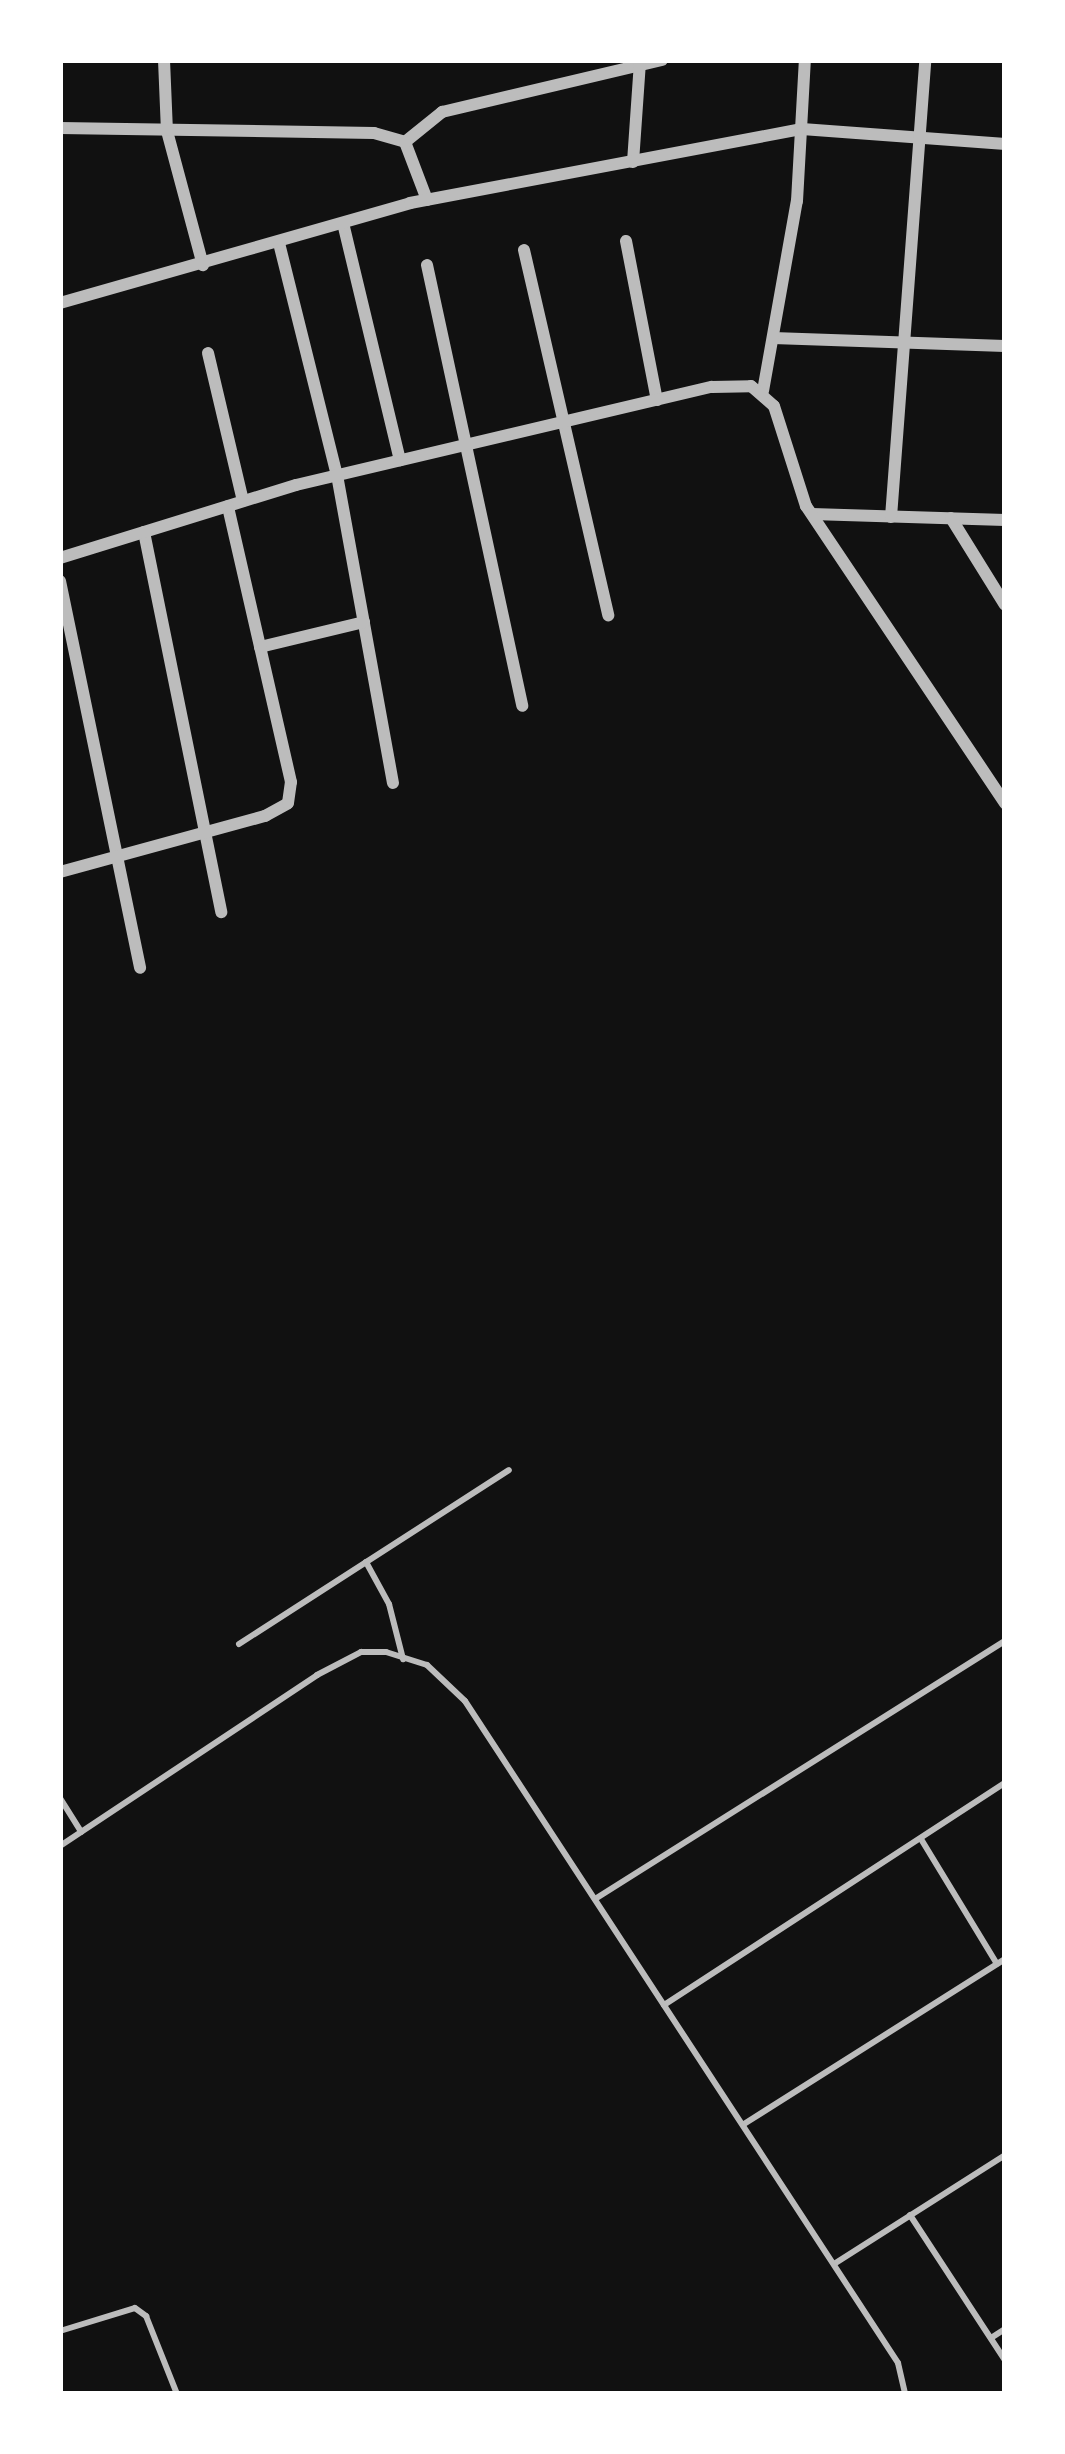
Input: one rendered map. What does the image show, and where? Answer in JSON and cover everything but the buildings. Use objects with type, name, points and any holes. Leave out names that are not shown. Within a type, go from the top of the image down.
[{"type":"street","points":[[164,60],[167,131],[203,265]]},
{"type":"street","points":[[62,130],[342,130],[405,142],[442,112],[662,60]]},
{"type":"street","points":[[763,391],[797,201],[806,60]]},
{"type":"street","points":[[891,517],[925,60]]},
{"type":"street","points":[[633,162],[640,62]]},
{"type":"street","points":[[60,303],[428,200],[802,129],[1005,144]]},
{"type":"street","points":[[405,142],[428,200]]},
{"type":"street","points":[[343,224],[400,460]]},
{"type":"street","points":[[626,241],[657,400]]},
{"type":"street","points":[[279,242],[337,475],[393,783]]},
{"type":"street","points":[[524,250],[608,615]]},
{"type":"street","points":[[428,265],[462,446],[522,706]]},
{"type":"street","points":[[773,338],[1005,346]]},
{"type":"street","points":[[208,352],[243,501]]},
{"type":"street","points":[[60,558],[337,475],[712,387],[751,386],[763,391],[774,406],[812,514],[1000,784],[1005,803]]},
{"type":"street","points":[[60,872],[281,810],[291,794],[228,506]]},
{"type":"street","points":[[812,514],[1005,520]]},
{"type":"street","points":[[951,518],[1005,605]]},
{"type":"street","points":[[144,532],[221,912]]},
{"type":"street","points":[[60,581],[113,857],[140,968]]},
{"type":"street","points":[[260,647],[364,622]]},
{"type":"lane","points":[[239,1644],[509,1470]]},
{"type":"lane","points":[[366,1562],[389,1604],[404,1659]]},
{"type":"lane","points":[[595,1899],[1005,1642]]},
{"type":"lane","points":[[60,1846],[317,1675],[362,1652],[427,1665],[465,1701],[595,1899],[898,2363],[905,2394]]},
{"type":"lane","points":[[664,2005],[1005,1783]]},
{"type":"lane","points":[[60,1798],[81,1832]]},
{"type":"lane","points":[[743,2125],[1001,1962],[920,1838]]},
{"type":"lane","points":[[834,2264],[1005,2155]]},
{"type":"lane","points":[[910,2215],[1005,2360]]},
{"type":"lane","points":[[60,2332],[135,2308],[146,2316],[177,2394]]},
{"type":"lane","points":[[991,2338],[1005,2329]]}]
